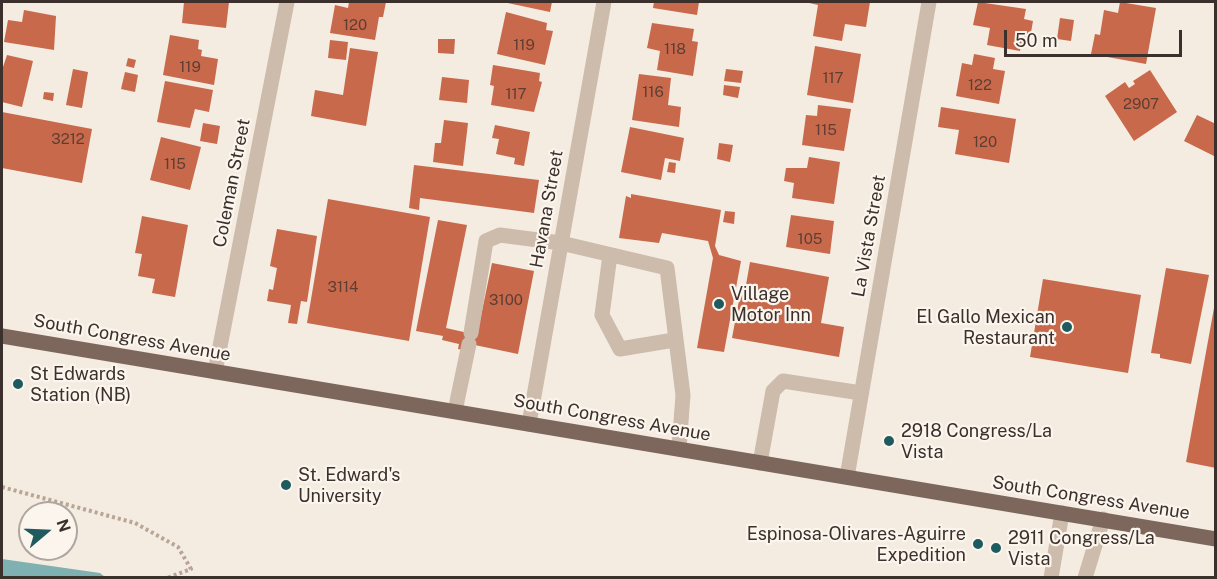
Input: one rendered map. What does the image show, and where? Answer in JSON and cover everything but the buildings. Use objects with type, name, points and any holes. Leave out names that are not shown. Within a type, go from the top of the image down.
[{"type":"main road","name":"South Congress Avenue","points":[[2,336],[1215,539]]},
{"type":"street","name":"Coleman Street","points":[[215,372],[287,2]]},
{"type":"street","name":"Havana Street","points":[[529,424],[604,2]]},
{"type":"street","name":"La Vista Street","points":[[847,477],[929,2]]},
{"type":"street","points":[[455,411],[486,241],[500,235],[561,243],[667,268],[674,340],[683,396],[679,449]]},
{"type":"street","points":[[610,255],[602,315],[621,349],[674,340]]},
{"type":"street","points":[[760,463],[773,391],[783,381],[861,393]]},
{"type":"street","points":[[1051,578],[1062,513]]},
{"type":"street","points":[[1085,578],[1103,519]]},
{"type":"path","points":[[2,487],[135,523],[178,547],[191,569],[167,578]]},
{"type":"water","points":[[2,559],[100,573],[105,577],[2,577]]},
{"type":"place","name":"Village Motor Inn","points":[[719,304]]},
{"type":"place","name":"El Gallo Mexican Restaurant","points":[[1067,327]]},
{"type":"place","name":"St Edwards Station (NB)","points":[[18,384]]},
{"type":"place","name":"2918 Congress/La Vista","points":[[889,441]]},
{"type":"place","name":"St. Edward's University","points":[[286,485]]},
{"type":"place","name":"Espinosa-Olivares-Aguirre Expedition","points":[[978,544]]},
{"type":"place","name":"2911 Congress/La Vista","points":[[996,548]]}]
